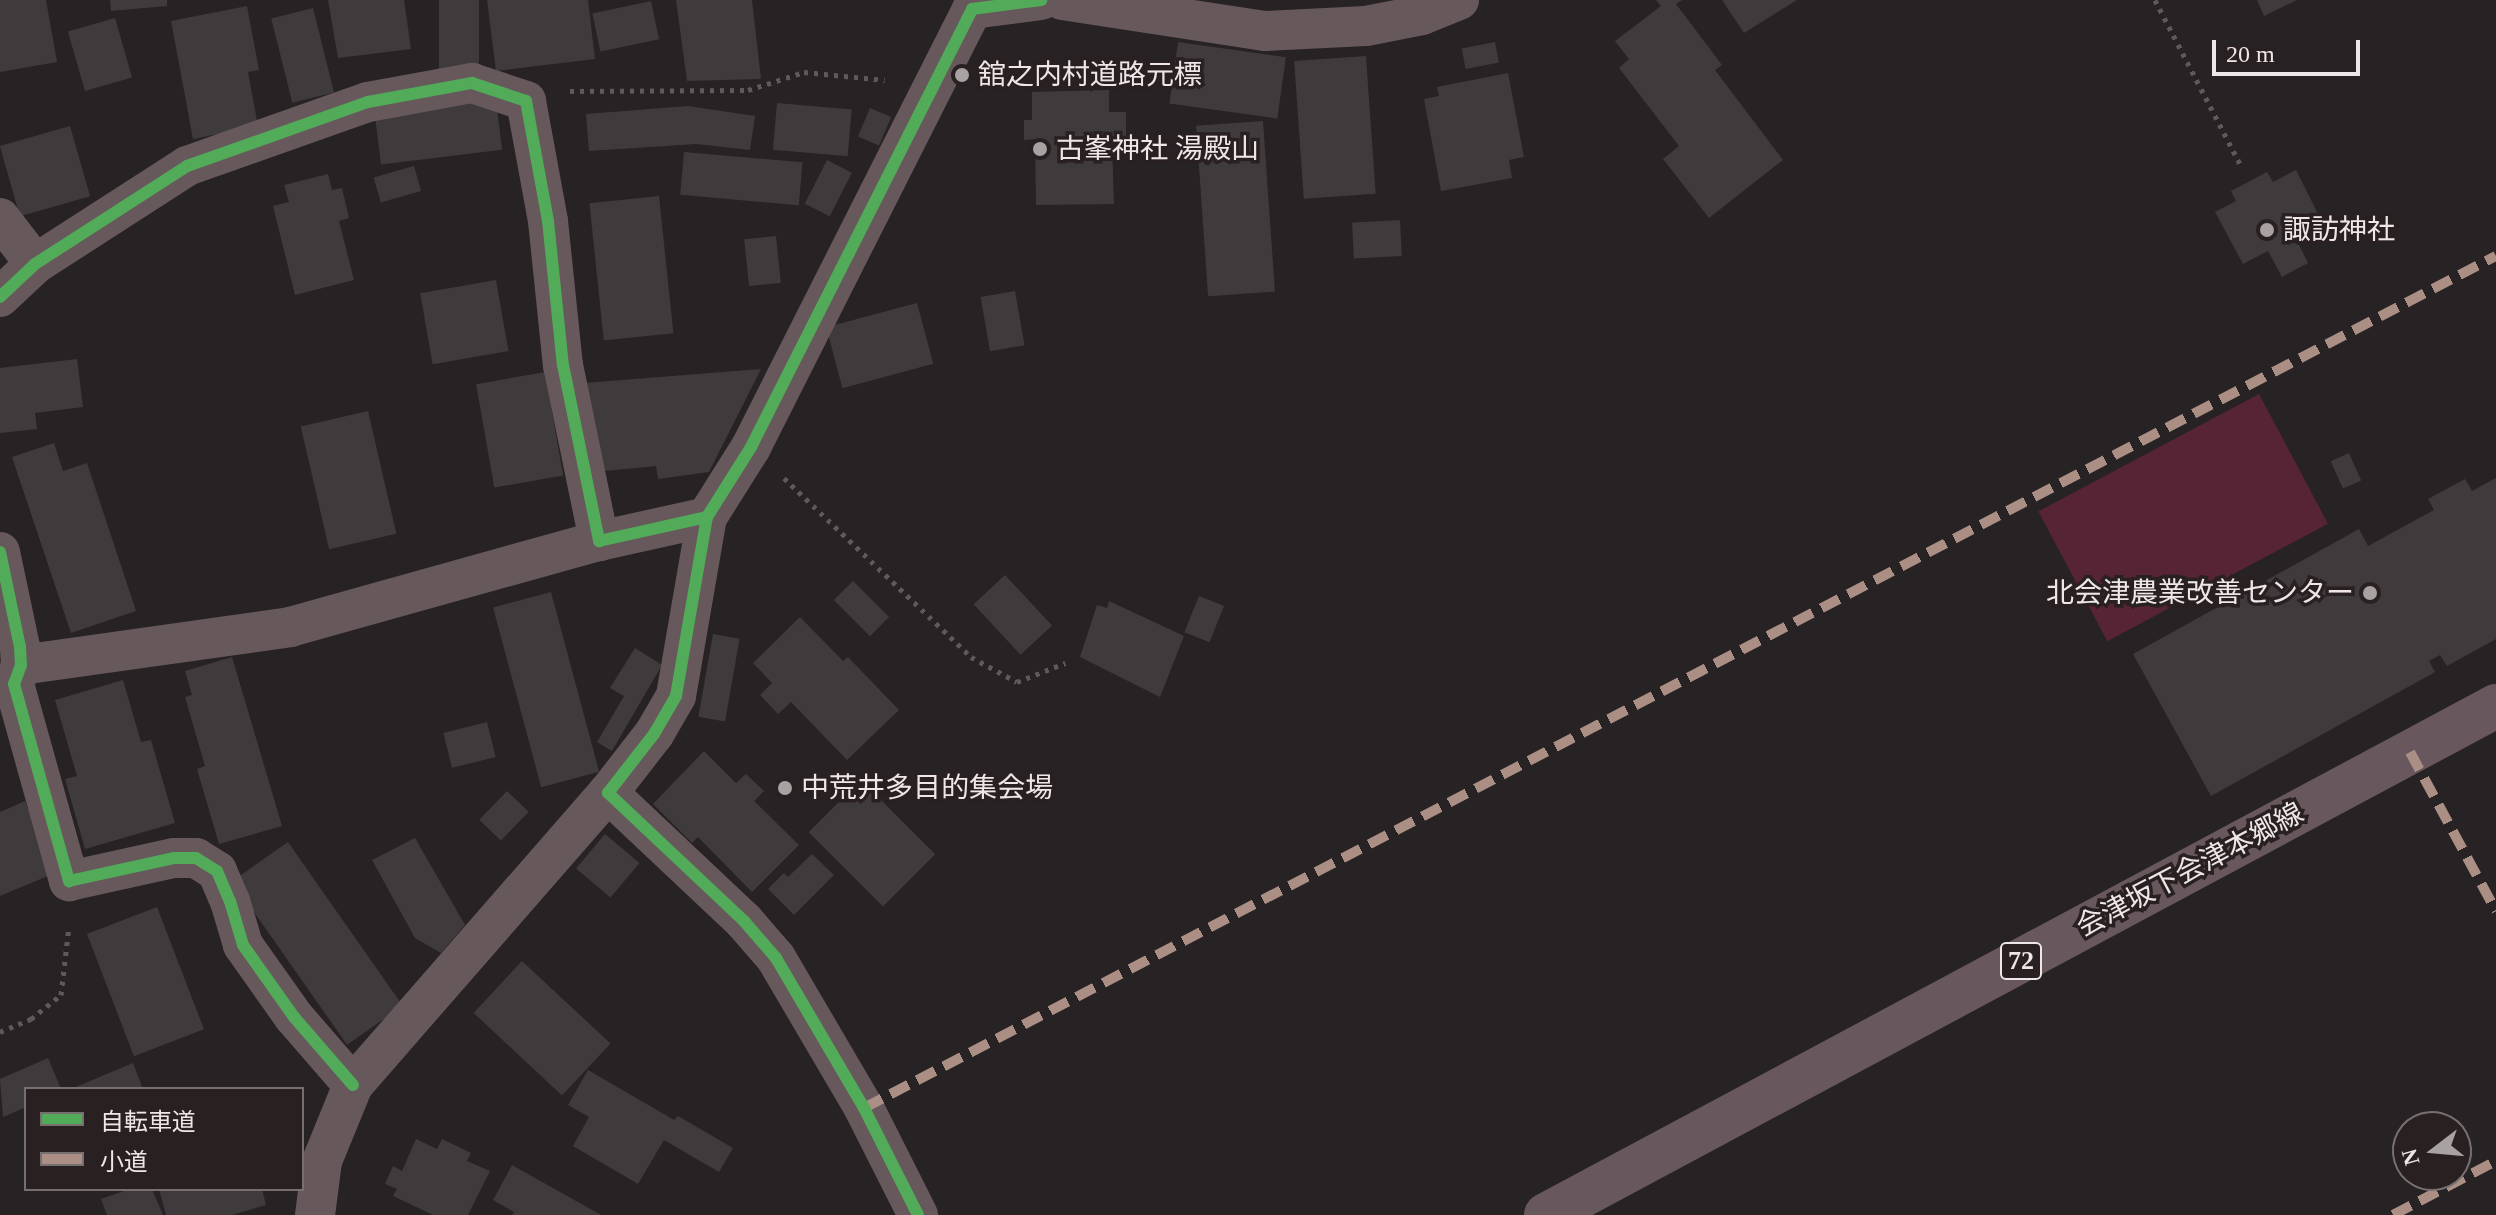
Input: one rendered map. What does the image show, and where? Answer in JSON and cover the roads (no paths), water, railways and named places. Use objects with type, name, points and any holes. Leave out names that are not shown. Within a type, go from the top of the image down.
[{"type":"main road","name":"会津坂下会津本郷線","points":[[1546,1215],[2496,706]]},
{"type":"street","points":[[315,1215],[322,1161],[353,1085],[608,793],[654,734],[676,696],[707,517],[751,447],[929,87],[964,4],[1041,0]]},
{"type":"street","points":[[1062,0],[1265,31],[1366,26],[1422,15],[1459,0]]},
{"type":"street","points":[[0,297],[35,264],[187,166],[368,102],[472,83],[526,101],[548,221],[563,365],[599,541]]},
{"type":"street","points":[[0,218],[35,264]]},
{"type":"street","points":[[21,665],[290,627],[599,541],[707,517]]},
{"type":"street","points":[[0,552],[21,665],[14,684],[69,881],[174,858],[196,858],[217,871],[243,945],[294,1017],[353,1085]]},
{"type":"street","points":[[608,793],[744,921],[776,958],[864,1108],[918,1215]]},
{"type":"place","name":"舘之内村道路元標","points":[[962,75]]},
{"type":"place","name":"古峯神社 湯殿山","points":[[1040,149]]},
{"type":"place","name":"諏訪神社","points":[[2267,230]]},
{"type":"place","name":"北会津農業改善センター","points":[[2370,593]]},
{"type":"place","name":"中荒井多目的集会場","points":[[785,788]]}]
